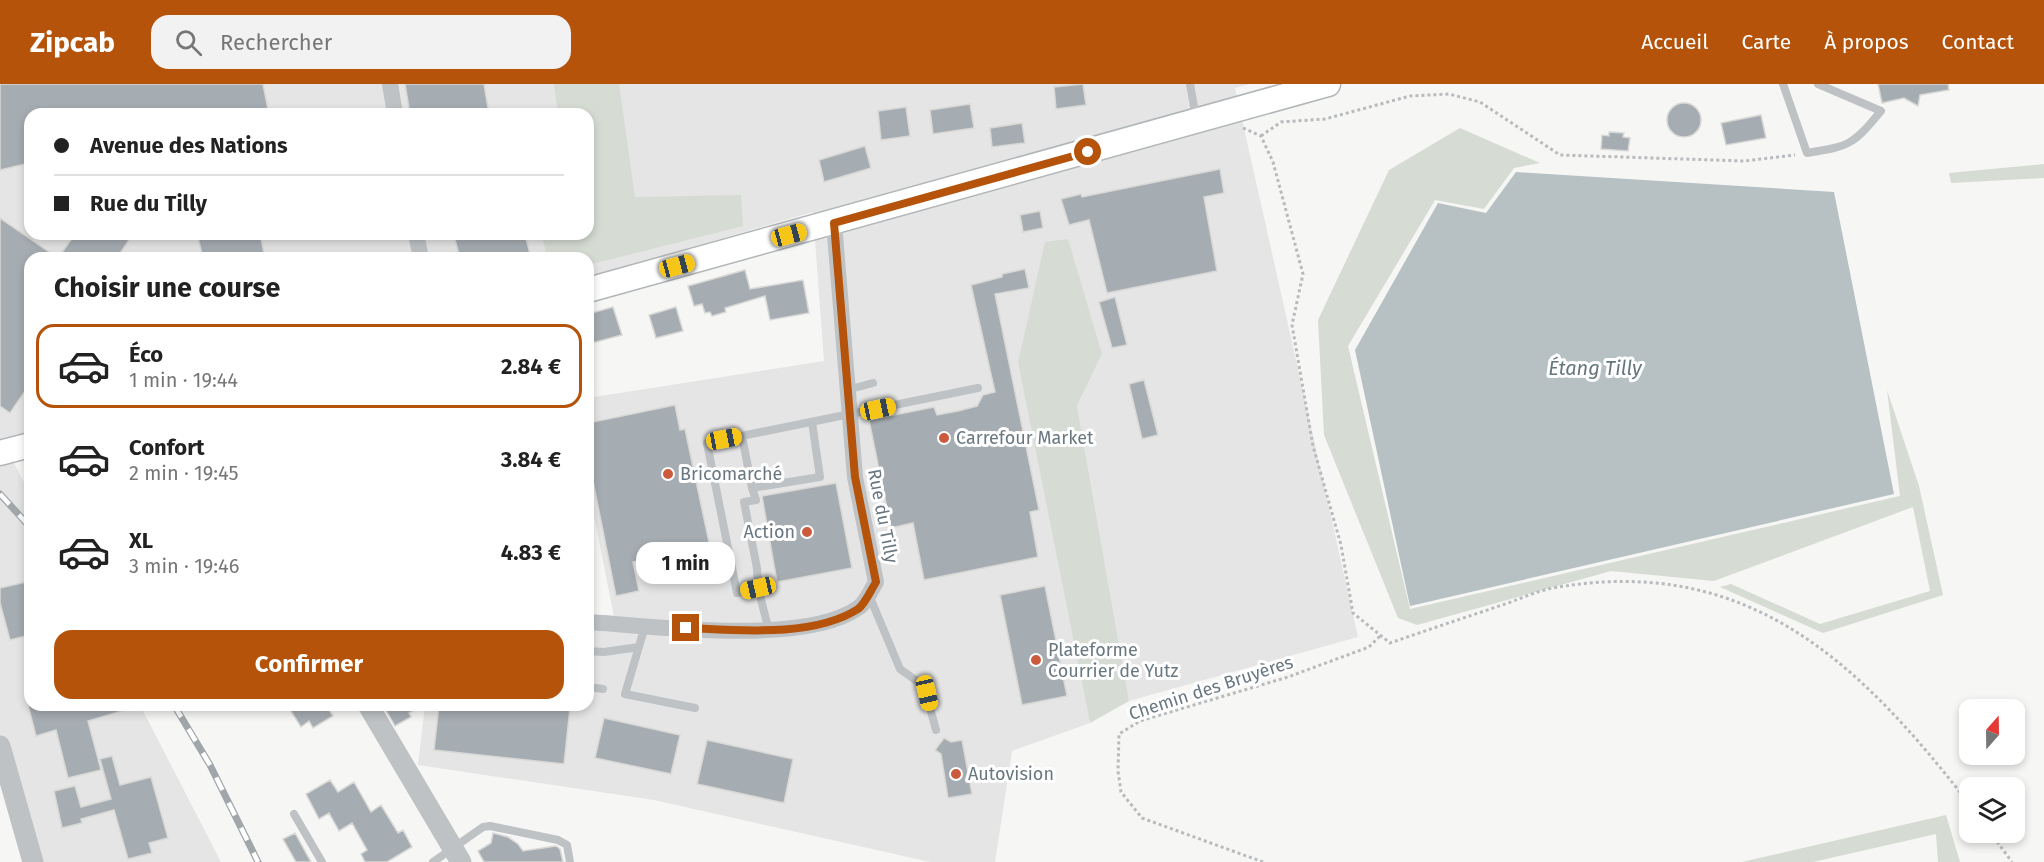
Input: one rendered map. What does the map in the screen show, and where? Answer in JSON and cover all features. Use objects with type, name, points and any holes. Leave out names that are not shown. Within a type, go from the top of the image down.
[{"type":"main road","points":[[594,288],[1196,121],[1267,97],[1328,84]]},
{"type":"main road","points":[[0,453],[24,447]]},
{"type":"street","points":[[390,84],[394,108]]},
{"type":"street","name":"Rue du Tilly","points":[[834,223],[855,477],[876,582],[868,594]]},
{"type":"street","points":[[594,622],[769,632],[832,620],[860,608],[868,594]]},
{"type":"street","points":[[371,711],[457,856]]},
{"type":"street","points":[[0,746],[3,770],[33,862]]},
{"type":"lane","points":[[1190,84],[1196,121]]},
{"type":"lane","points":[[1783,84],[1807,153],[1831,149],[1856,141],[1881,111],[1818,84]]},
{"type":"lane","points":[[847,390],[873,383]]},
{"type":"lane","points":[[758,588],[737,593],[706,443],[978,388]]},
{"type":"lane","points":[[752,488],[820,477],[812,422]]},
{"type":"lane","points":[[742,436],[756,500],[744,502],[757,568],[758,588],[769,632]]},
{"type":"lane","points":[[868,594],[900,669],[924,686],[936,730]]},
{"type":"lane","points":[[645,626],[625,694],[695,708]]},
{"type":"lane","points":[[594,651],[639,647]]},
{"type":"lane","points":[[594,688],[603,689]]},
{"type":"lane","points":[[294,814],[322,862]]},
{"type":"lane","points":[[433,862],[457,856],[483,827],[490,826],[558,840],[567,845],[570,862]]},
{"type":"path","points":[[1261,136],[1281,122],[1325,119],[1410,96],[1449,94],[1480,102],[1560,154],[1743,161],[1807,153]]},
{"type":"path","points":[[1231,111],[1235,124],[1261,136],[1273,162],[1303,274],[1292,325],[1314,446],[1341,545],[1353,613],[1390,643],[1552,588],[1634,580],[1693,588],[1766,615],[1818,646],[1855,676],[1894,714],[1959,792]]},
{"type":"path","name":"Chemin des Bruyères","points":[[1263,862],[1142,818],[1121,792],[1118,771],[1119,734],[1140,721],[1288,676],[1369,647],[1380,636]]},
{"type":"path","points":[[1998,843],[2012,862]]},
{"type":"shaded area","points":[[0,84],[1249,84],[1235,88],[1358,637],[1129,701],[1077,406],[1102,354],[1018,363],[1090,723],[1012,751],[995,862],[930,862],[654,800],[418,765],[424,711],[594,711],[594,625],[616,627],[594,515],[594,397],[824,361],[813,212],[594,275],[594,252],[24,252],[24,442],[6,447],[24,482],[24,711],[143,711],[221,862],[39,862],[0,772]]},
{"type":"shaded area","points":[[554,84],[619,84],[635,197],[741,195],[743,226],[594,263],[594,252],[546,252],[543,240],[594,240],[594,108],[557,108]]},
{"type":"shaded area","points":[[1460,128],[1540,163],[1514,168],[1484,209],[1435,200],[1348,346],[1410,609],[1900,496],[1887,390],[1919,486],[1943,595],[1823,633],[1720,587],[1731,584],[1820,624],[1930,591],[1913,507],[1714,581],[1611,571],[1417,625],[1398,618],[1324,435],[1318,320],[1389,170]]},
{"type":"shaded area","points":[[2044,164],[2044,178],[1951,183],[1949,173]]},
{"type":"shaded area","points":[[1068,239],[1102,354],[1077,406],[1129,701],[1090,723],[1018,363],[1045,242]]},
{"type":"shaded area","points":[[1946,815],[1960,862],[1938,862],[1936,834],[1813,862],[1742,862]]},
{"type":"water","name":"Étang Tilly","points":[[1516,172],[1834,192],[1894,494],[1410,606],[1355,350],[1438,203],[1486,213]]},
{"type":"building","points":[[0,84],[263,84],[268,108],[24,108],[24,164],[0,170]]},
{"type":"building","points":[[405,84],[484,84],[488,108],[409,108]]},
{"type":"building","points":[[1083,84],[1086,105],[1056,109],[1054,87]]},
{"type":"building","points":[[1878,84],[1948,84],[1949,90],[1920,95],[1918,106],[1904,98],[1882,103]]},
{"type":"building","points":[[1684,103],[1696,108],[1701,120],[1696,132],[1684,137],[1672,132],[1667,120],[1672,108]]},
{"type":"building","points":[[970,104],[974,128],[933,134],[930,110]]},
{"type":"building","points":[[906,107],[910,136],[881,140],[878,111]]},
{"type":"building","points":[[1761,115],[1766,138],[1726,145],[1721,123]]},
{"type":"building","points":[[1022,123],[1025,143],[992,147],[990,128]]},
{"type":"building","points":[[1609,132],[1624,133],[1623,137],[1630,138],[1628,151],[1601,149],[1602,135],[1609,136]]},
{"type":"building","points":[[865,146],[871,168],[824,182],[819,160]]},
{"type":"building","points":[[1220,169],[1224,193],[1204,197],[1217,271],[1107,293],[1089,220],[1069,225],[1061,199],[1081,194],[1082,197]]},
{"type":"building","points":[[1040,211],[1043,228],[1023,232],[1020,215]]},
{"type":"building","points":[[0,218],[24,235],[24,240],[32,240],[49,252],[24,252],[24,393],[10,413],[0,406]]},
{"type":"building","points":[[71,240],[129,240],[121,252],[62,252]]},
{"type":"building","points":[[198,240],[261,240],[264,252],[202,252]]},
{"type":"building","points":[[455,240],[526,240],[530,252],[458,252]]},
{"type":"building","points":[[1025,269],[1029,288],[995,294],[1039,510],[1030,512],[1038,557],[924,580],[913,523],[891,528],[869,420],[934,407],[937,415],[958,411],[977,406],[983,395],[995,392],[971,285]]},
{"type":"building","points":[[745,270],[750,289],[803,280],[809,313],[770,320],[765,296],[725,308],[726,312],[712,316],[710,312],[705,313],[702,304],[694,306],[688,286]]},
{"type":"building","points":[[1115,297],[1127,345],[1112,348],[1099,302]]},
{"type":"building","points":[[613,307],[622,335],[594,342],[594,312]]},
{"type":"building","points":[[676,307],[683,331],[656,338],[649,315]]},
{"type":"building","points":[[1144,380],[1158,435],[1142,439],[1129,384]]},
{"type":"building","points":[[675,405],[680,430],[685,429],[710,547],[633,562],[639,591],[616,596],[594,486],[594,422]]},
{"type":"building","name":"Action","points":[[836,483],[852,568],[777,582],[762,496]]},
{"type":"building","points":[[24,582],[24,636],[10,640],[0,603],[0,588]]},
{"type":"building","name":"Plateforme Courrier de Yutz","points":[[1045,586],[1067,696],[1022,705],[1000,595]]},
{"type":"building","points":[[30,711],[122,711],[88,721],[101,770],[68,778],[56,730],[36,736]]},
{"type":"building","points":[[291,711],[330,711],[333,716],[313,728],[309,721],[301,727]]},
{"type":"building","points":[[386,711],[412,711],[409,713],[411,717],[395,726]]},
{"type":"building","points":[[438,711],[570,711],[564,764],[434,750]]},
{"type":"building","points":[[604,718],[680,735],[671,774],[595,758]]},
{"type":"building","name":"Autovision","points":[[944,738],[951,742],[962,740],[972,794],[948,798],[941,754],[935,750]]},
{"type":"building","points":[[707,740],[793,759],[784,803],[697,784]]},
{"type":"building","points":[[112,756],[120,785],[151,777],[168,838],[149,843],[152,853],[128,859],[114,810],[81,819],[82,823],[62,828],[54,791],[75,786],[81,807],[111,799],[100,759]]},
{"type":"building","points":[[330,780],[338,792],[354,782],[371,812],[381,805],[398,833],[403,830],[412,847],[387,862],[365,862],[361,854],[367,850],[352,823],[339,831],[329,813],[319,819],[306,794]]},
{"type":"building","points":[[295,833],[311,862],[296,862],[283,839]]},
{"type":"building","points":[[493,833],[508,837],[523,851],[556,846],[560,849],[563,862],[484,862],[478,851],[491,843]]},
{"type":"railway","points":[[0,494],[24,520]]},
{"type":"railway","points":[[178,711],[210,765],[258,862]]},
{"type":"place","name":"Carrefour Market","points":[[944,438]]},
{"type":"place","name":"Bricomarché","points":[[668,474]]},
{"type":"place","name":"Action","points":[[807,532]]},
{"type":"place","name":"Plateforme Courrier de Yutz","points":[[1036,660]]},
{"type":"place","name":"Autovision","points":[[956,774]]},
{"type":"route","points":[[686,628],[766,632],[832,620],[860,608],[876,582],[855,477],[834,223],[1088,152]]}]
